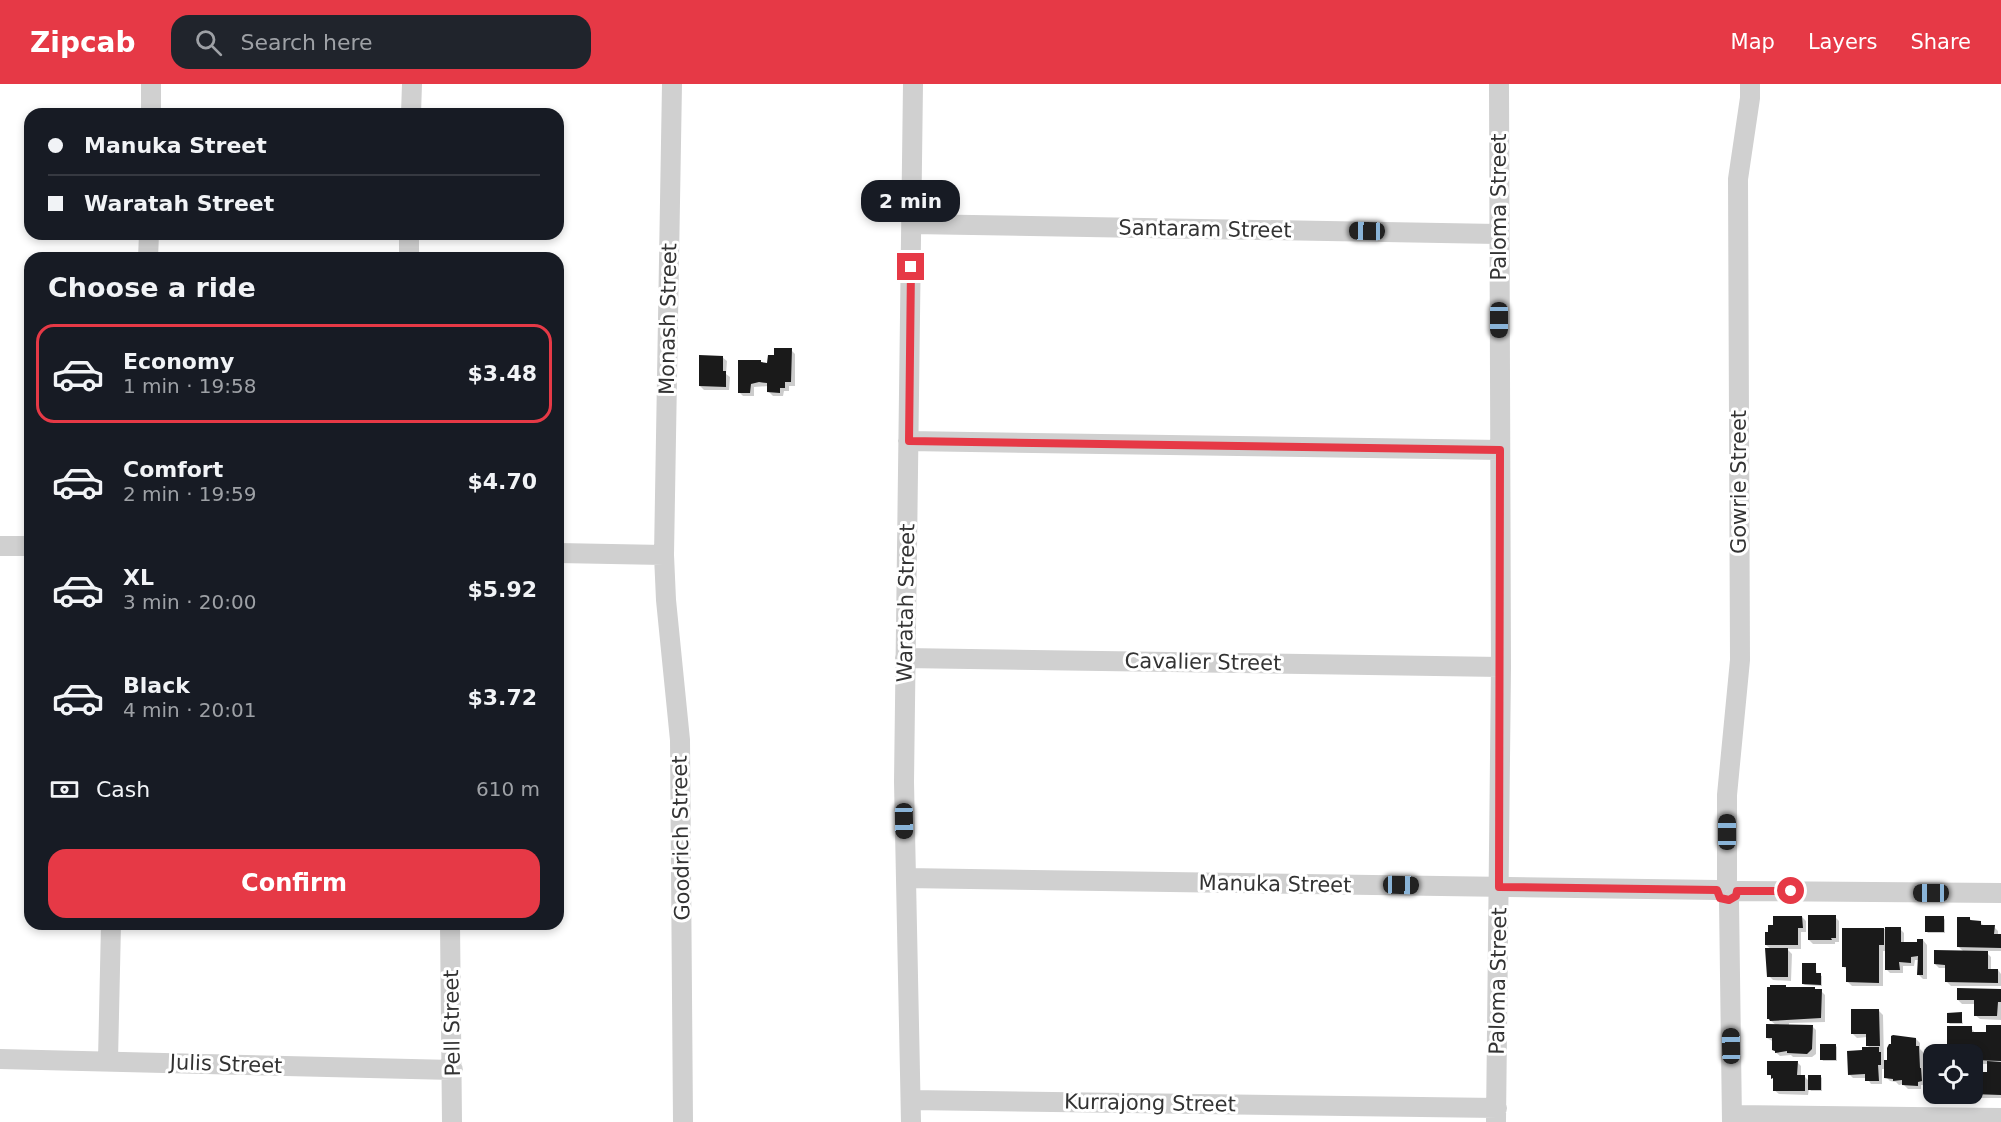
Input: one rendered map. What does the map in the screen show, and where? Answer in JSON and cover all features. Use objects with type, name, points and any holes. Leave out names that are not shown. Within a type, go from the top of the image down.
[{"type":"street","points":[[151,84],[151,108]]},
{"type":"street","points":[[411,108],[412,84]]},
{"type":"street","name":"Monash Street","points":[[664,555],[672,84]]},
{"type":"street","name":"Waratah Street","points":[[911,1122],[904,782],[914,84]]},
{"type":"street","name":"Paloma Street","points":[[1496,1115],[1501,667],[1498,84]]},
{"type":"street","name":"Gowrie Street","points":[[1732,1118],[1727,795],[1740,660],[1738,179],[1750,84]]},
{"type":"street","name":"Santaram Street","points":[[912,224],[1498,234]]},
{"type":"street","points":[[909,441],[1500,450]]},
{"type":"street","points":[[0,546],[24,546]]},
{"type":"street","points":[[564,553],[664,555]]},
{"type":"street","name":"Goodrich Street","points":[[664,555],[666,600],[680,740],[683,1122]]},
{"type":"street","name":"Cavalier Street","points":[[905,658],[1501,667]]},
{"type":"street","name":"Manuka Street","points":[[906,878],[2001,893]]},
{"type":"street","points":[[108,1060],[111,930]]},
{"type":"street","name":"Pell Street","points":[[450,930],[452,1122]]},
{"type":"street","name":"Julis Street","points":[[0,1059],[453,1070]]},
{"type":"street","name":"Kurrajong Street","points":[[911,1100],[1496,1115]]},
{"type":"street","points":[[1732,1118],[2001,1118]]},
{"type":"building","points":[[774,348],[792,348],[791,382],[785,382],[785,388],[780,388],[780,393],[767,392],[767,383],[759,382],[751,384],[750,393],[738,393],[738,360],[761,360],[767,363],[768,355],[774,355]]},
{"type":"building","points":[[699,355],[723,356],[726,387],[699,386]]},
{"type":"building","points":[[1808,915],[1836,915],[1836,938],[1808,940]]},
{"type":"building","points":[[1773,916],[1802,916],[1803,928],[1798,928],[1798,945],[1765,945],[1765,932],[1768,932],[1768,925],[1773,925]]},
{"type":"building","points":[[1925,916],[1944,916],[1944,932],[1925,932]]},
{"type":"building","points":[[1957,917],[1970,917],[1970,920],[1981,921],[1981,925],[1995,925],[1994,934],[2001,934],[2001,948],[1957,947]]},
{"type":"building","points":[[1885,927],[1901,927],[1901,942],[1917,942],[1917,939],[1923,939],[1923,975],[1917,975],[1918,956],[1911,957],[1911,963],[1899,962],[1900,970],[1885,970]]},
{"type":"building","points":[[1842,928],[1884,928],[1884,945],[1879,945],[1879,983],[1846,982],[1846,967],[1842,967]]},
{"type":"building","points":[[1765,948],[1788,948],[1788,977],[1767,977]]},
{"type":"building","points":[[1934,950],[1988,951],[1988,969],[1998,969],[1998,983],[1945,982],[1945,965],[1934,964]]},
{"type":"building","points":[[1802,963],[1816,963],[1816,973],[1821,973],[1821,985],[1802,984]]},
{"type":"building","points":[[1770,985],[1822,989],[1821,1018],[1770,1021],[1767,1019],[1767,987]]},
{"type":"building","points":[[1957,988],[2001,989],[2001,1002],[1998,1002],[1997,1016],[1974,1016],[1974,1000],[1957,1000]]},
{"type":"building","points":[[1851,1009],[1879,1009],[1880,1046],[1866,1046],[1866,1034],[1851,1034]]},
{"type":"building","points":[[1962,1012],[1962,1023],[1947,1023],[1947,1013]]},
{"type":"building","points":[[1766,1024],[1813,1025],[1812,1049],[1807,1054],[1787,1053],[1787,1051],[1775,1053],[1772,1050],[1772,1038],[1766,1038]]},
{"type":"building","points":[[1986,1025],[2001,1025],[2001,1061],[1983,1060],[1983,1044],[1947,1044],[1947,1026],[1972,1026],[1972,1032],[1986,1032]]},
{"type":"building","points":[[1893,1035],[1916,1038],[1916,1046],[1919,1046],[1922,1081],[1918,1082],[1918,1086],[1902,1085],[1902,1080],[1893,1081],[1893,1079],[1884,1078],[1884,1060],[1887,1060],[1887,1048],[1891,1044]]},
{"type":"building","points":[[1820,1044],[1836,1044],[1836,1060],[1820,1060]]},
{"type":"building","points":[[1862,1047],[1879,1047],[1881,1065],[1878,1065],[1879,1081],[1865,1081],[1865,1074],[1848,1075],[1847,1051],[1862,1050]]},
{"type":"building","points":[[1767,1061],[1798,1061],[1797,1075],[1805,1075],[1805,1091],[1773,1091],[1773,1078],[1767,1075]]},
{"type":"building","points":[[1987,1061],[2001,1062],[2001,1095],[1983,1094],[1983,1072],[1987,1072]]},
{"type":"building","points":[[1808,1075],[1821,1075],[1821,1090],[1808,1090]]},
{"type":"route","points":[[911,267],[909,441],[1500,450],[1499,887],[1717,890],[1720,898],[1729,900],[1736,896],[1737,891],[1791,891]]}]
